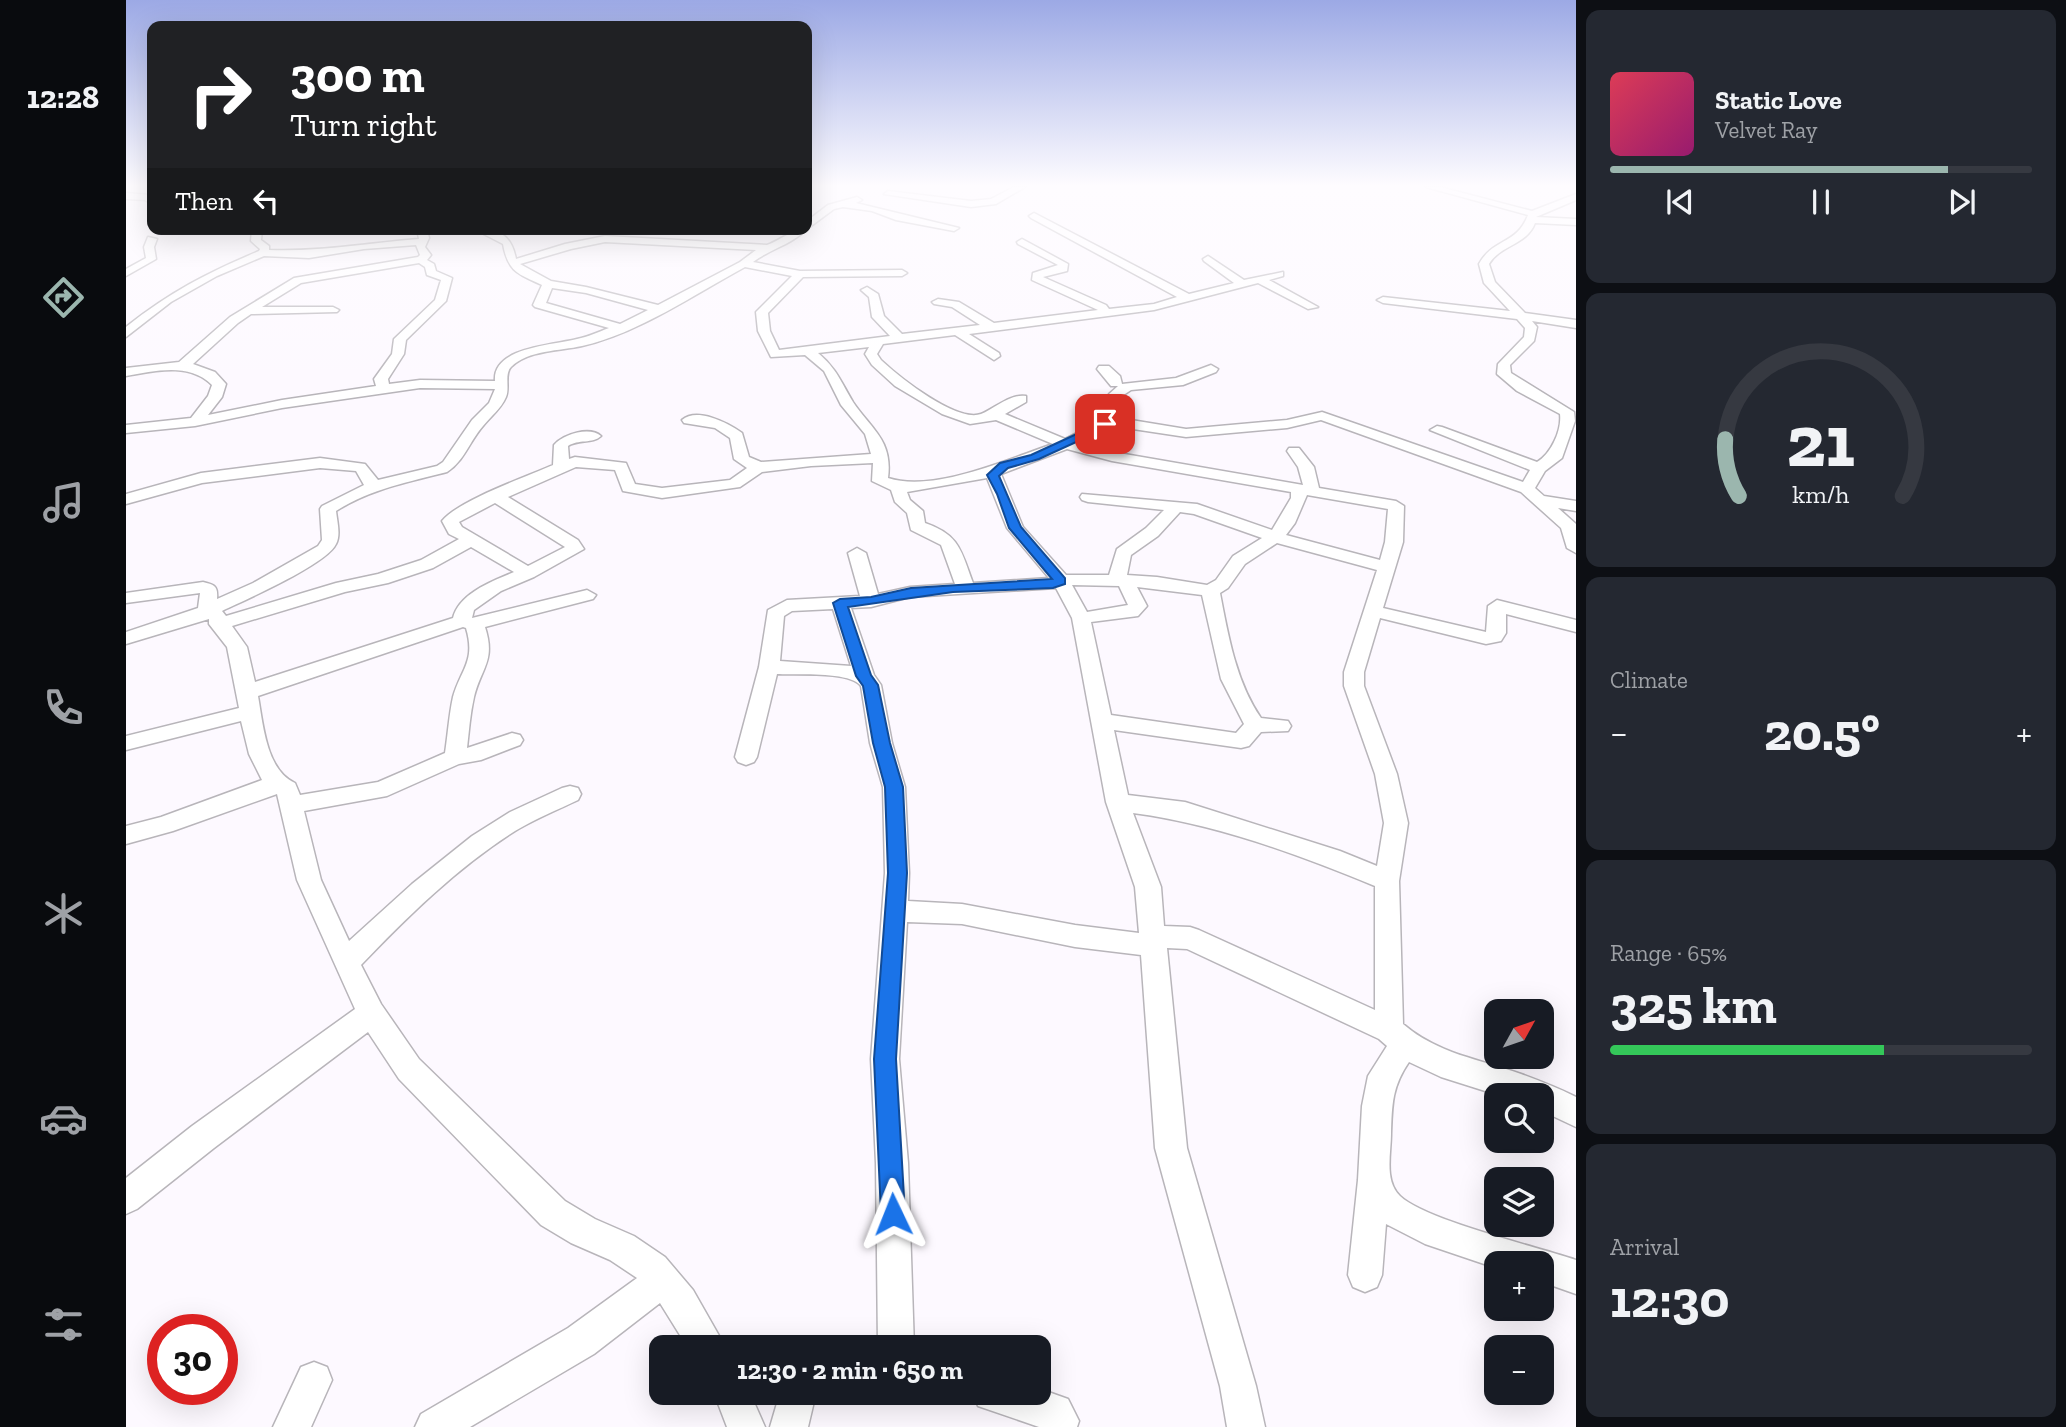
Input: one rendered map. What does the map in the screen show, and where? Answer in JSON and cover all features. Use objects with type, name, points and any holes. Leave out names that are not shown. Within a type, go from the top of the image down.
[{"type":"street","points":[[126,273],[151,259],[150,254]]},
{"type":"street","points":[[126,333],[167,300],[213,274],[262,254]]},
{"type":"street","points":[[277,254],[318,254]]},
{"type":"street","points":[[183,366],[234,320],[298,280],[422,260],[425,254]]},
{"type":"street","points":[[511,254],[513,263],[525,274],[548,284],[586,290],[660,309]]},
{"type":"street","points":[[513,263],[544,254]]},
{"type":"street","points":[[213,617],[259,587],[325,550],[330,540],[328,509],[348,495],[443,469],[450,464],[461,453],[472,430],[493,410],[503,385],[501,374],[504,366],[522,355],[593,339],[622,328],[744,264],[757,254]]},
{"type":"street","points":[[1043,254],[1062,264],[1062,269],[1037,275],[1036,278],[1102,307],[1106,313]]},
{"type":"street","points":[[1104,254],[1189,299]]},
{"type":"street","points":[[1490,254],[1484,264],[1490,283],[1531,327],[1530,338],[1504,364],[1504,374],[1522,388],[1572,412],[1554,458],[1539,468],[1533,494]]},
{"type":"street","points":[[1208,258],[1242,284]]},
{"type":"street","points":[[384,389],[381,379],[398,354],[400,340],[440,301],[447,278],[431,274],[430,266],[422,260]]},
{"type":"street","points":[[744,264],[800,274],[902,273]]},
{"type":"street","points":[[800,274],[762,312],[764,331],[775,354],[875,343],[898,337],[1124,312],[1189,299],[1279,274]]},
{"type":"street","points":[[1259,279],[1312,307]]},
{"type":"street","points":[[548,284],[539,304],[622,328]]},
{"type":"street","points":[[867,290],[874,296],[878,317],[898,337]]},
{"type":"street","points":[[1383,300],[1521,315],[1576,324]]},
{"type":"street","points":[[937,302],[955,304],[990,326]]},
{"type":"street","points":[[249,311],[333,310]]},
{"type":"street","points":[[958,332],[994,356]]},
{"type":"street","points":[[875,343],[871,354],[874,362],[930,402],[965,419],[979,419],[1021,399]]},
{"type":"street","points":[[807,350],[829,369],[848,405],[872,433],[882,466],[880,481],[899,487],[925,485],[993,472],[1066,444],[1111,421],[1186,433],[1287,424],[1322,416],[1426,452],[1533,494],[1576,506]]},
{"type":"street","points":[[126,372],[191,366],[214,377],[219,384],[215,397],[195,422]]},
{"type":"street","points":[[1104,369],[1121,387]]},
{"type":"street","points":[[1121,387],[1178,382],[1211,369]]},
{"type":"street","points":[[126,429],[195,422],[282,404],[420,384],[503,385]]},
{"type":"street","points":[[1111,421],[1113,401],[1121,387]]},
{"type":"street","points":[[1426,452],[1444,433],[1464,430],[1430,414]]},
{"type":"street","points":[[990,415],[1066,444],[1134,480],[1175,508],[1197,509],[1275,537],[1387,567]]},
{"type":"street","points":[[689,420],[719,425],[737,436],[742,459],[758,467]]},
{"type":"street","points":[[1444,433],[1539,468]]},
{"type":"street","points":[[561,467],[561,444],[569,439],[594,436]]},
{"type":"street","points":[[746,757],[769,667],[775,614],[780,609],[799,604],[871,601],[911,592],[1061,581],[1121,580],[1185,585],[1210,591],[1222,584],[1239,560],[1275,537],[1287,523],[1305,490],[1306,467],[1294,452]]},
{"type":"street","points":[[528,573],[454,530],[450,521],[467,510],[575,462],[621,466],[629,488],[662,493],[734,484],[758,467],[855,457],[880,458]]},
{"type":"street","points":[[126,499],[201,478],[320,463],[360,467],[368,474],[373,487]]},
{"type":"street","points":[[993,472],[1015,528],[1061,581],[1081,618],[1118,802],[1148,887],[1171,1148],[1238,1386],[1246,1427]]},
{"type":"street","points":[[1088,497],[1134,480],[1305,490],[1396,506],[1394,542],[1354,672],[1354,686],[1375,740],[1392,796],[1396,822],[1387,881],[1396,1038],[1382,1076],[1377,1106],[1374,1180],[1365,1275]]},
{"type":"street","points":[[899,487],[903,505],[915,511],[917,526],[938,532],[950,541],[966,588]]},
{"type":"street","points":[[1533,494],[1569,526],[1576,548]]},
{"type":"street","points":[[455,757],[464,695],[478,665],[479,639],[468,623],[465,608],[495,587],[575,548],[496,497]]},
{"type":"street","points":[[1081,618],[1131,612],[1138,606],[1121,580],[1123,553],[1152,532],[1175,508]]},
{"type":"street","points":[[126,638],[382,579],[427,564],[470,540]]},
{"type":"street","points":[[857,553],[871,601]]},
{"type":"street","points":[[126,598],[203,587],[209,589],[213,617],[236,645],[262,758],[284,794],[309,880],[371,1013],[409,1069],[552,1213],[583,1231],[622,1248],[653,1269],[681,1302],[700,1335]]},
{"type":"street","points":[[1210,591],[1217,628],[1243,710],[1255,725],[1280,726]]},
{"type":"street","points":[[126,743],[468,623],[587,595]]},
{"type":"street","points":[[840,603],[864,676],[871,685],[881,743],[894,787],[897,859],[885,1059],[892,1163],[896,1335]]},
{"type":"street","points":[[1373,611],[1486,638],[1494,637],[1496,633],[1497,606],[1576,626]]},
{"type":"street","points":[[769,667],[839,670],[864,676]]},
{"type":"street","points":[[1102,721],[1241,740],[1255,725]]},
{"type":"street","points":[[126,835],[284,794],[379,790],[455,757],[473,755],[512,740]]},
{"type":"street","points":[[346,962],[418,891],[483,841],[505,826],[570,793]]},
{"type":"street","points":[[1118,802],[1185,811],[1331,858],[1387,881]]},
{"type":"street","points":[[894,911],[962,914],[1075,936],[1153,942],[1189,939],[1396,1038],[1434,1063],[1505,1083]]},
{"type":"street","points":[[126,1198],[203,1136],[371,1013]]},
{"type":"street","points":[[1554,1102],[1576,1112]]},
{"type":"street","points":[[1374,1180],[1388,1207],[1425,1228],[1496,1251]]},
{"type":"street","points":[[1554,1269],[1576,1277]]},
{"type":"street","points":[[434,1427],[581,1341],[662,1280]]},
{"type":"street","points":[[292,1427],[314,1380]]},
{"type":"street","points":[[737,1405],[746,1427]]},
{"type":"street","points":[[789,1427],[795,1405]]},
{"type":"street","points":[[1031,1405],[1055,1412],[1060,1420],[1058,1427]]},
{"type":"route","points":[[893,1214],[885,1059],[897,873],[894,787],[881,743],[871,685],[864,676],[840,603],[871,601],[911,592],[1061,581],[1015,528],[1003,494],[992,475],[1004,466],[1035,457],[1105,424]]}]
